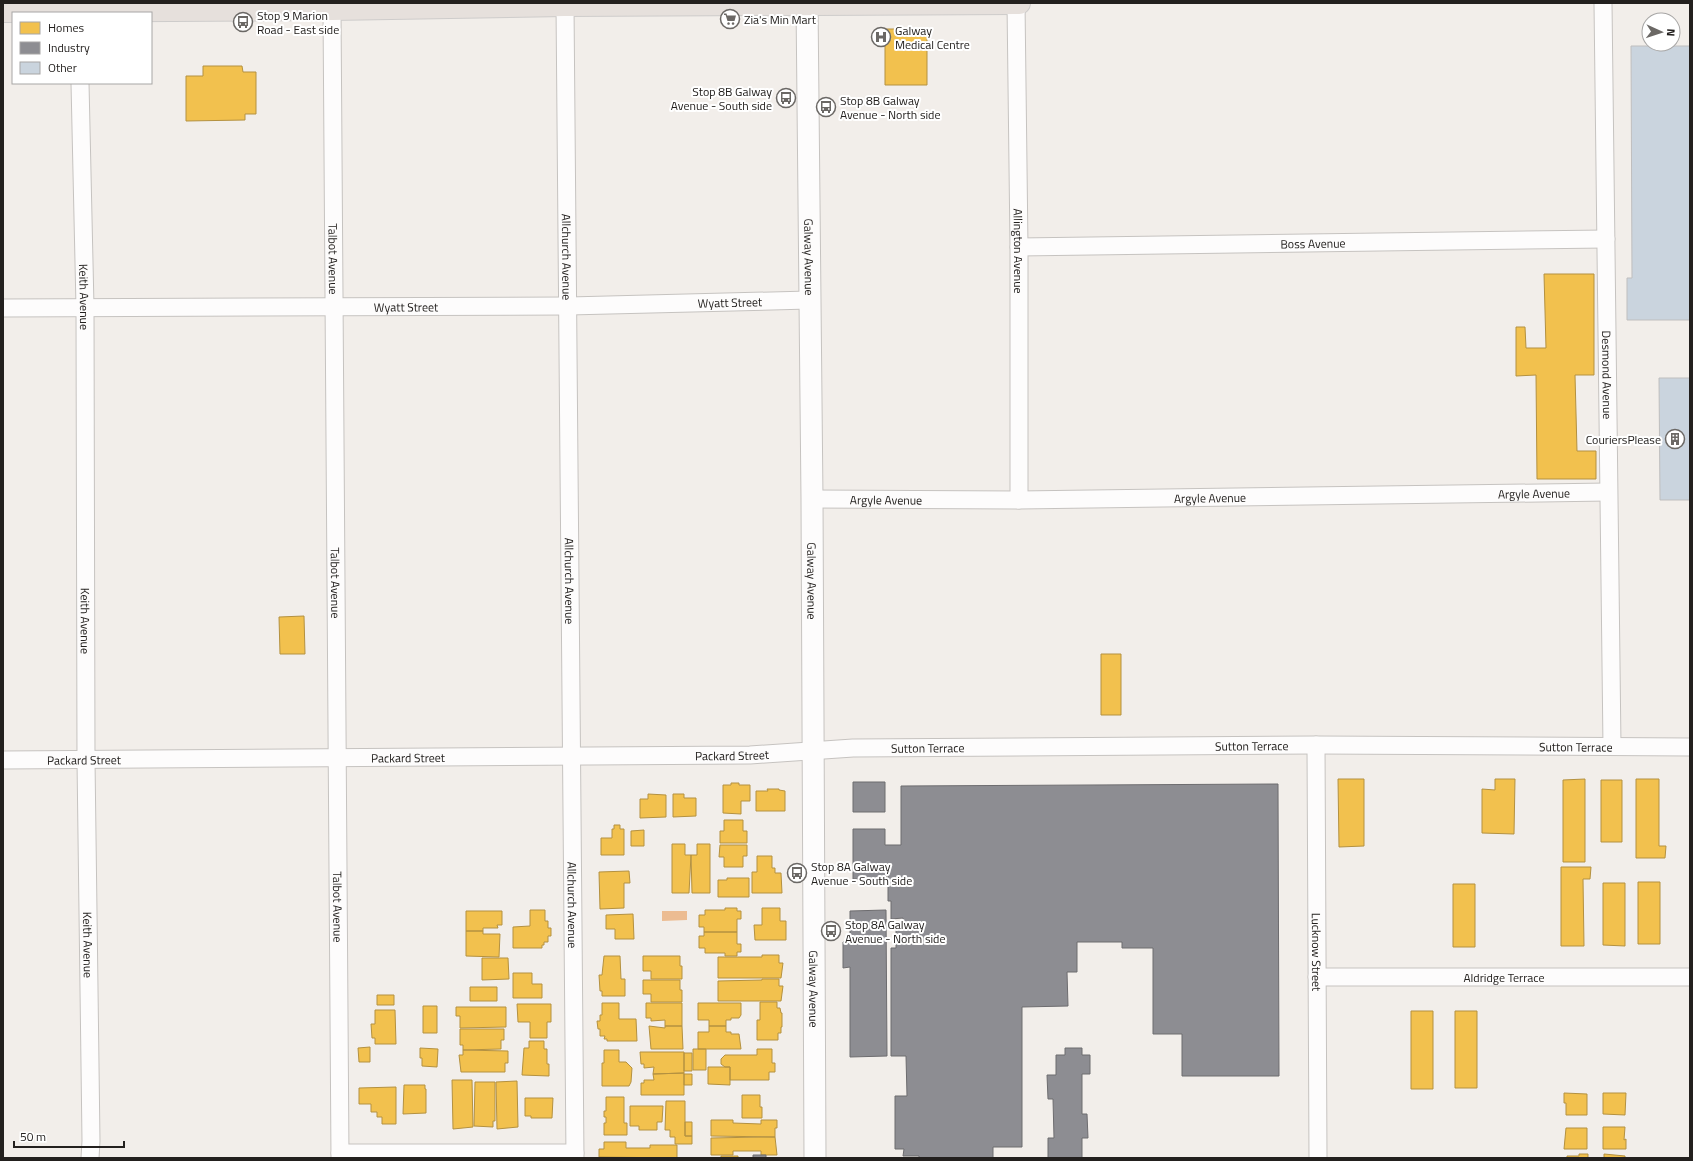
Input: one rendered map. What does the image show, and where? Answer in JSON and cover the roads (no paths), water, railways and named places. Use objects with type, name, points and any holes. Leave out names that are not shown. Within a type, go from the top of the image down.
[{"type":"main road","points":[[3,11],[289,6],[332,9],[565,5],[1020,3]]},
{"type":"street","name":"Allington Avenue","points":[[1016,3],[1019,247],[1019,500]]},
{"type":"street","name":"Desmond Avenue","points":[[1604,3],[1608,492],[1612,746]]},
{"type":"street","name":"Galway Avenue","points":[[807,4],[812,499],[815,1158]]},
{"type":"street","name":"Allchurch Avenue","points":[[565,5],[569,306],[575,1156]]},
{"type":"street","name":"Talbot Avenue","points":[[332,9],[340,1156]]},
{"type":"street","name":"Keith Avenue","points":[[80,84],[85,307],[86,760],[90,1158]]},
{"type":"street","name":"Boss Avenue","points":[[1019,247],[1606,239]]},
{"type":"street","name":"Wyatt Street","points":[[3,308],[569,306],[809,300]]},
{"type":"street","name":"Argyle Avenue","points":[[812,499],[1019,500],[1608,492]]},
{"type":"street","name":"Sutton Terrace","points":[[813,751],[853,748],[1316,745],[1690,747]]},
{"type":"street","name":"Lucknow Street","points":[[1316,745],[1318,1158]]},
{"type":"street","name":"Packard Street","points":[[3,760],[572,757],[750,755],[813,751]]},
{"type":"street","name":"Aldridge Terrace","points":[[1317,977],[1690,977]]},
{"type":"street","points":[[340,1156],[575,1156]]},
{"type":"place","name":"Zia's Min Mart","points":[[730,19]]},
{"type":"place","name":"Stop 9 Marion Road - East side","points":[[243,22]]},
{"type":"place","name":"Galway Medical Centre","points":[[881,37]]},
{"type":"place","name":"Stop 8B Galway Avenue - South side","points":[[786,98]]},
{"type":"place","name":"Stop 8B Galway Avenue - North side","points":[[826,107]]},
{"type":"place","name":"CouriersPlease","points":[[1675,439]]},
{"type":"place","name":"Stop 8A Galway Avenue - South side","points":[[797,873]]},
{"type":"place","name":"Stop 8A Galway Avenue - North side","points":[[831,931]]}]
